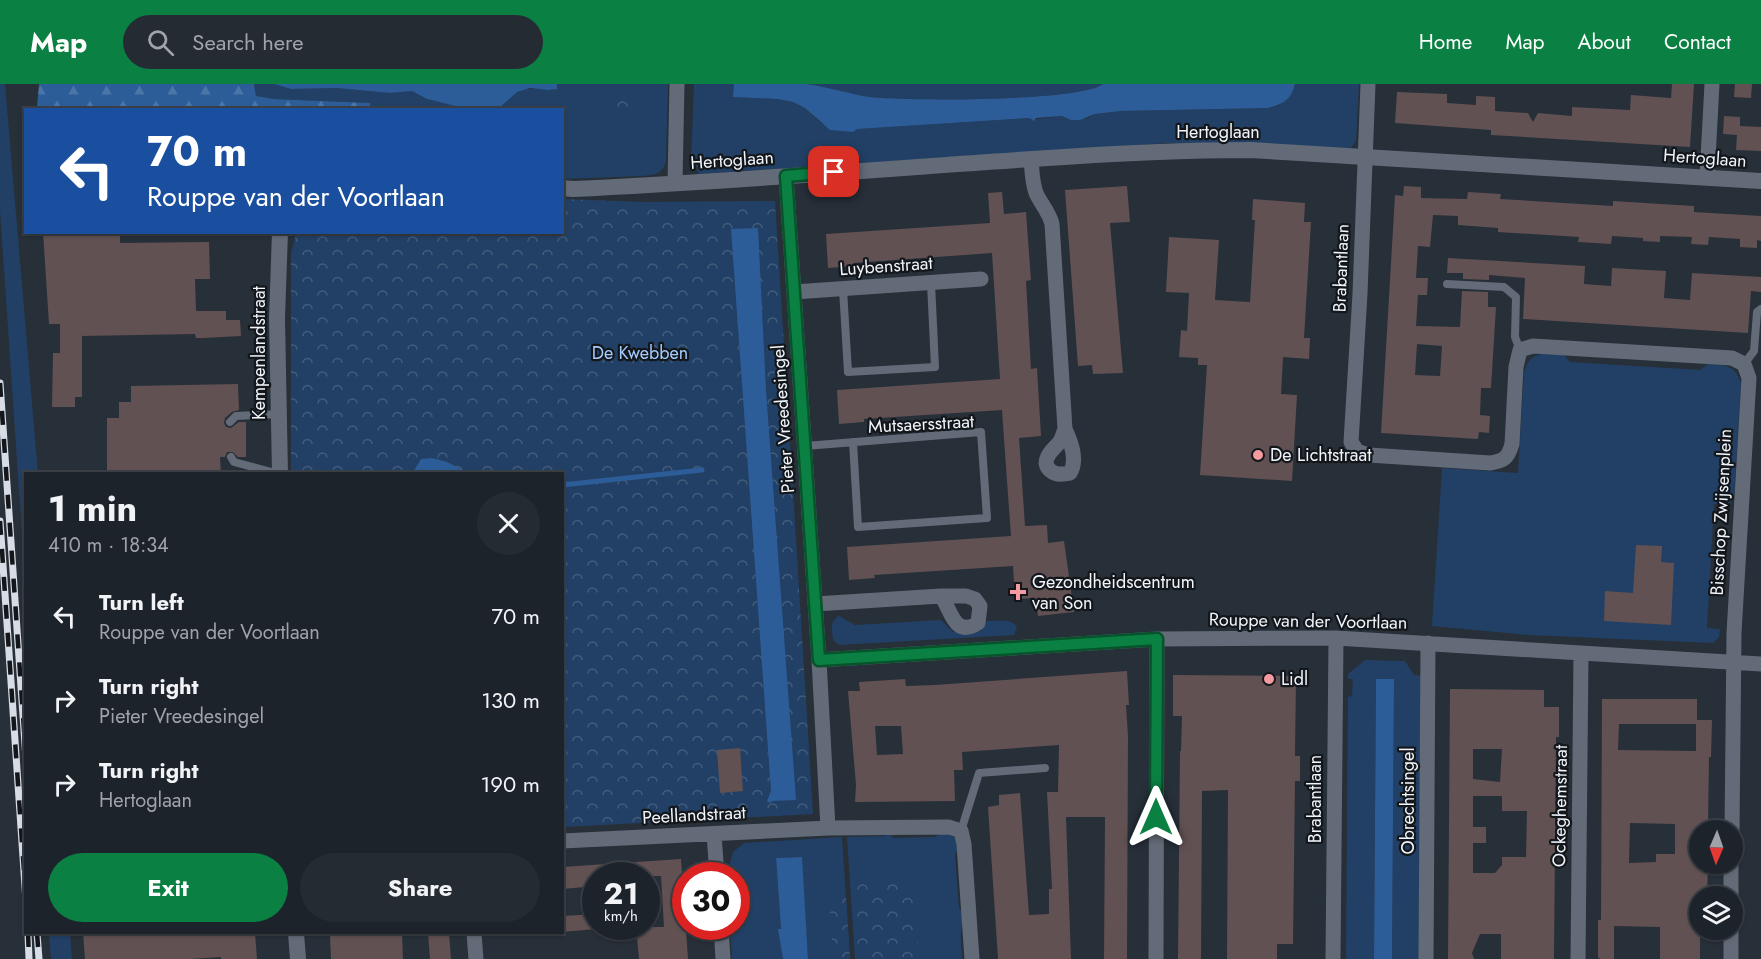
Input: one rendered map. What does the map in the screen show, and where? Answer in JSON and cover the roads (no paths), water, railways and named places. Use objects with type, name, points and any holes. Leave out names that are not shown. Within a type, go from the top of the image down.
[{"type":"street","points":[[564,188],[675,183],[677,84]]},
{"type":"street","name":"Brabantlaan","points":[[1368,84],[1360,294],[1351,442],[1357,451],[1369,455],[1490,463],[1502,461],[1509,455],[1512,444],[1516,367],[1520,350]]},
{"type":"street","points":[[1707,177],[1712,84]]},
{"type":"street","name":"Hertoglaan","points":[[675,183],[1186,150],[1250,150],[1761,181]]},
{"type":"street","points":[[1031,159],[1033,183],[1052,224],[1065,429]]},
{"type":"street","name":"Pieter Vreedesingel","points":[[786,176],[816,604],[828,828]]},
{"type":"street","name":"Kempenlandstraat","points":[[279,472],[277,318],[280,234]]},
{"type":"street","name":"Luybenstraat","points":[[794,292],[981,279]]},
{"type":"street","points":[[1520,350],[1533,346],[1720,357],[1732,358],[1744,364]]},
{"type":"street","name":"Bisschop Zwijsenplein","points":[[1732,820],[1733,662],[1749,378],[1744,364]]},
{"type":"street","points":[[816,604],[941,596]]},
{"type":"street","name":"Brabantlaan","points":[[1333,959],[1336,638]]},
{"type":"street","name":"Rouppe van der Voortlaan","points":[[819,660],[1157,639],[1336,638],[1761,664]]},
{"type":"street","points":[[1156,959],[1157,639]]},
{"type":"street","name":"Obrechtsingel","points":[[1426,959],[1428,643]]},
{"type":"street","name":"Ockeghemstraat","points":[[1578,959],[1581,654]]},
{"type":"street","name":"Peellandstraat","points":[[564,841],[828,828],[949,827],[961,831]]},
{"type":"street","points":[[961,831],[964,844],[972,959]]},
{"type":"street","points":[[714,834],[716,862]]},
{"type":"street","points":[[296,934],[298,959]]},
{"type":"street","points":[[474,934],[476,959]]},
{"type":"street","points":[[722,940],[723,959]]},
{"type":"street","points":[[1731,940],[1731,959]]},
{"type":"lane","points":[[843,289],[848,372],[935,367],[931,283]]},
{"type":"lane","points":[[1447,284],[1504,287],[1516,297],[1515,337],[1520,350]]},
{"type":"lane","points":[[1744,364],[1754,351],[1757,312],[1761,309]]},
{"type":"lane","points":[[230,422],[236,416],[279,414]]},
{"type":"lane","name":"Mutsaersstraat","points":[[805,446],[853,442],[981,432],[987,518],[858,527],[853,442]]},
{"type":"lane","points":[[231,457],[234,462],[272,472]]},
{"type":"lane","points":[[961,831],[979,773],[1045,768]]},
{"type":"waterway","points":[[564,485],[702,470]]},
{"type":"railway","points":[[0,383],[24,730]]},
{"type":"railway","points":[[0,521],[24,872]]},
{"type":"railway","points":[[28,934],[29,959]]},
{"type":"railway","points":[[37,934],[39,959]]},
{"type":"place","name":"De Lichtstraat","points":[[1258,455]]},
{"type":"place","name":"Gezondheidscentrum van Son","points":[[1018,592]]},
{"type":"place","name":"Lidl","points":[[1269,679]]},
{"type":"park label","name":"De Kwebben","points":[[640,353]]}]
